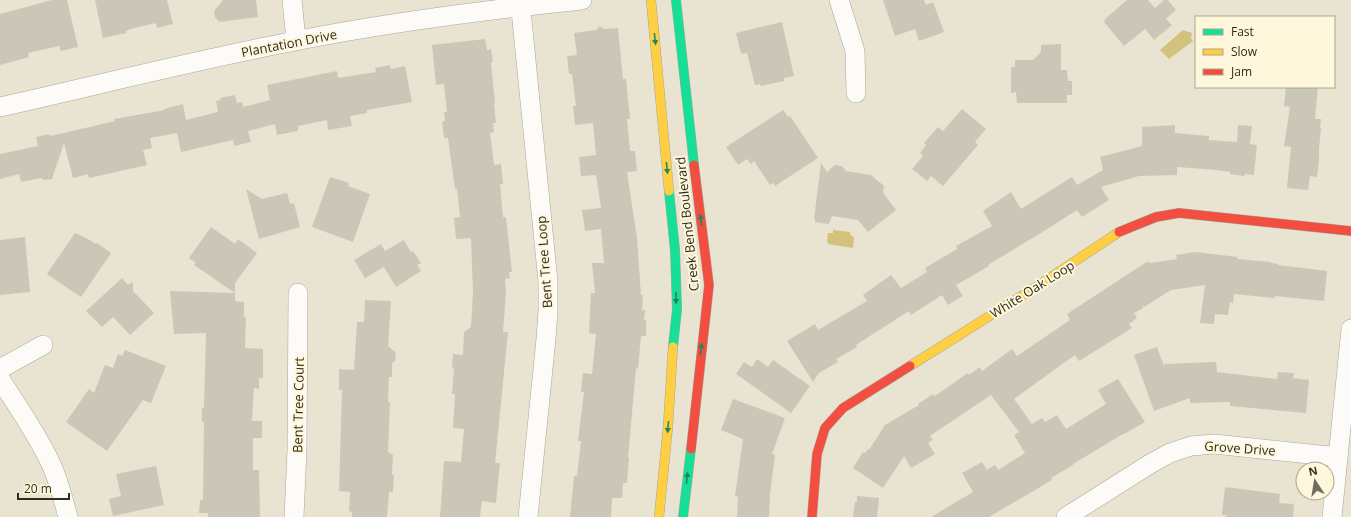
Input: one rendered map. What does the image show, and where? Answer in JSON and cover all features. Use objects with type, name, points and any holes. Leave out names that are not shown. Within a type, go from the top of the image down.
[{"type":"street","points":[[292,0],[296,40]]},
{"type":"street","name":"Plantation Drive","points":[[0,107],[296,40],[520,3],[582,0]]},
{"type":"street","name":"Creek Bend Boulevard","points":[[651,0],[675,250],[677,309],[659,517]]},
{"type":"street","name":"Creek Bend Boulevard","points":[[676,0],[685,90],[709,284],[683,517]]},
{"type":"street","points":[[839,0],[855,51],[856,93]]},
{"type":"street","name":"Bent Tree Loop","points":[[520,3],[548,289],[546,339],[528,517]]},
{"type":"street","name":"White Oak Loop","points":[[812,517],[817,454],[825,428],[844,408],[1123,230],[1156,217],[1179,213],[1351,231]]},
{"type":"street","name":"Bent Tree Court","points":[[294,517],[297,450],[298,293]]},
{"type":"street","points":[[1332,517],[1351,328]]},
{"type":"street","points":[[0,369],[43,345]]},
{"type":"street","points":[[0,379],[38,438],[52,465],[62,493],[68,517]]},
{"type":"street","name":"Grove Drive","points":[[1066,517],[1150,464],[1170,453],[1191,446],[1214,444],[1338,457]]},
{"type":"shaded area","points":[[1183,30],[1192,33],[1191,38],[1193,41],[1169,59],[1160,50]]},
{"type":"shaded area","points":[[833,230],[850,232],[850,235],[854,238],[853,248],[828,244],[828,233],[833,233]]},
{"type":"building","points":[[52,0],[67,0],[78,47],[61,51],[59,46],[28,53],[29,57],[0,65],[0,14]]},
{"type":"building","points":[[95,0],[167,0],[173,24],[157,28],[156,23],[130,29],[126,31],[126,33],[103,38]]},
{"type":"building","points":[[223,0],[256,0],[258,17],[219,22],[215,17],[214,11]]},
{"type":"building","points":[[883,0],[924,0],[926,5],[933,2],[944,32],[919,41],[915,29],[895,36]]},
{"type":"building","points":[[1127,0],[1148,0],[1155,8],[1164,0],[1168,0],[1176,10],[1166,19],[1172,25],[1154,40],[1145,29],[1124,46],[1104,22],[1105,19]]},
{"type":"building","points":[[782,22],[794,76],[784,78],[784,81],[761,86],[760,84],[755,85],[747,53],[741,54],[736,33]]},
{"type":"building","points":[[600,26],[604,29],[618,28],[623,79],[626,79],[630,119],[627,119],[630,151],[635,151],[637,171],[627,172],[637,238],[641,295],[643,295],[642,310],[645,310],[644,320],[646,320],[646,336],[641,336],[638,369],[636,368],[627,483],[623,483],[622,498],[612,498],[611,517],[570,517],[574,476],[577,476],[581,441],[578,441],[584,392],[581,392],[583,373],[592,374],[596,334],[589,333],[591,293],[595,293],[592,263],[604,263],[601,229],[585,231],[582,210],[601,208],[596,175],[581,176],[579,157],[596,155],[593,123],[575,125],[573,106],[576,106],[572,74],[569,74],[567,56],[577,55],[574,33],[596,30]]},
{"type":"building","points":[[485,39],[487,50],[491,49],[493,62],[491,63],[496,123],[493,123],[494,132],[490,133],[494,165],[501,164],[503,184],[500,184],[503,217],[506,217],[512,272],[509,272],[510,278],[505,279],[506,292],[503,332],[508,332],[495,463],[500,463],[496,503],[482,501],[480,517],[440,517],[444,461],[461,462],[464,429],[453,428],[455,394],[452,394],[454,368],[452,367],[453,354],[463,355],[464,332],[471,327],[473,293],[471,238],[456,239],[454,218],[460,217],[457,189],[455,189],[448,138],[444,138],[442,122],[445,121],[444,112],[447,112],[444,84],[436,85],[432,45]]},
{"type":"building","points":[[1061,44],[1061,70],[1067,70],[1068,81],[1072,81],[1072,95],[1067,95],[1067,103],[1017,103],[1016,92],[1011,93],[1011,67],[1015,67],[1015,60],[1033,60],[1041,52],[1041,45]]},
{"type":"building","points":[[390,65],[391,69],[405,66],[412,102],[367,110],[367,113],[350,116],[352,126],[328,130],[327,120],[298,126],[298,131],[277,135],[275,124],[248,131],[251,142],[234,146],[233,140],[181,152],[177,133],[150,138],[152,148],[143,150],[147,165],[89,178],[88,174],[73,178],[64,143],[52,179],[44,180],[41,178],[21,182],[19,174],[0,179],[0,154],[38,146],[36,137],[68,132],[115,121],[114,119],[165,110],[164,109],[183,104],[186,120],[218,112],[216,101],[221,100],[220,98],[235,95],[237,103],[242,102],[243,107],[270,100],[267,85],[337,71],[338,78],[376,72],[375,68]]},
{"type":"building","points":[[1286,88],[1318,88],[1315,119],[1321,119],[1319,160],[1317,177],[1310,176],[1308,190],[1287,188],[1291,147],[1284,146],[1290,107],[1284,106]]},
{"type":"building","points":[[962,109],[986,129],[975,142],[978,145],[943,186],[931,176],[927,181],[912,169],[923,156],[920,153],[926,145],[924,143],[938,127],[943,131]]},
{"type":"building","points":[[783,110],[788,117],[790,116],[818,158],[775,186],[773,183],[770,185],[754,161],[751,164],[747,159],[738,165],[726,147]]},
{"type":"building","points":[[1175,125],[1175,133],[1209,136],[1209,140],[1237,142],[1238,125],[1252,126],[1250,144],[1257,145],[1254,175],[1245,174],[1244,176],[1216,170],[1177,167],[1177,175],[1139,176],[1101,187],[1109,200],[1082,217],[1077,210],[988,265],[989,266],[956,285],[963,296],[948,305],[942,295],[911,315],[909,311],[856,345],[857,347],[836,359],[838,362],[819,373],[813,382],[787,341],[815,324],[818,330],[867,301],[863,295],[891,275],[901,288],[927,272],[925,268],[957,249],[956,246],[992,226],[983,211],[1011,192],[1021,209],[1072,177],[1077,185],[1103,170],[1100,157],[1142,146],[1142,127]]},
{"type":"building","points":[[821,163],[827,172],[835,165],[842,166],[846,171],[871,175],[884,186],[883,193],[896,210],[868,232],[858,220],[832,216],[829,224],[815,222],[814,219]]},
{"type":"building","points":[[330,177],[349,183],[348,186],[370,194],[353,242],[312,227]]},
{"type":"building","points":[[246,189],[262,199],[287,193],[290,204],[294,203],[300,227],[259,239]]},
{"type":"building","points":[[211,227],[235,244],[238,239],[257,253],[235,283],[235,293],[194,265],[196,263],[189,258]]},
{"type":"building","points":[[75,233],[96,244],[97,243],[111,253],[81,297],[47,274]]},
{"type":"building","points":[[25,237],[30,292],[0,295],[0,240]]},
{"type":"building","points":[[404,240],[411,252],[413,251],[421,263],[417,265],[421,271],[396,287],[384,267],[365,278],[354,260],[381,244],[385,251]]},
{"type":"building","points":[[1195,252],[1327,271],[1324,301],[1234,294],[1233,303],[1230,302],[1228,315],[1215,314],[1214,324],[1200,323],[1205,285],[1171,290],[1144,307],[1142,305],[1143,308],[1134,313],[1137,318],[1129,324],[1132,328],[1079,361],[1075,355],[1014,399],[1032,424],[1042,418],[1045,422],[1057,415],[1066,429],[1106,404],[1098,390],[1118,379],[1145,422],[1073,464],[1051,478],[1052,480],[989,517],[931,517],[973,492],[962,473],[982,462],[987,470],[995,465],[998,470],[1025,453],[1014,435],[1019,432],[991,395],[930,436],[933,440],[928,443],[935,454],[911,468],[904,456],[883,488],[853,468],[863,452],[865,453],[868,449],[869,450],[885,425],[919,405],[918,404],[933,394],[935,396],[968,373],[969,375],[980,367],[982,371],[1012,349],[1017,356],[1070,320],[1067,314],[1148,261],[1150,263],[1177,259],[1176,255]]},
{"type":"building","points":[[122,278],[128,285],[133,282],[133,291],[154,313],[130,335],[113,317],[102,327],[86,311]]},
{"type":"building","points":[[170,291],[235,293],[235,301],[244,302],[244,317],[246,317],[245,348],[263,349],[263,378],[259,378],[259,389],[254,388],[252,421],[262,421],[262,438],[253,438],[253,470],[259,470],[260,517],[208,517],[208,513],[199,513],[200,500],[203,500],[204,422],[202,422],[202,408],[204,408],[206,333],[174,334]]},
{"type":"building","points":[[365,300],[391,301],[388,346],[396,353],[395,361],[392,363],[392,377],[389,377],[388,402],[390,402],[388,452],[393,455],[392,475],[394,475],[393,492],[389,492],[387,517],[352,517],[352,512],[349,511],[350,492],[339,491],[342,390],[339,390],[339,369],[354,370],[357,322],[364,322]]},
{"type":"building","points":[[1157,347],[1164,366],[1165,364],[1216,362],[1217,372],[1277,379],[1278,372],[1294,373],[1293,378],[1309,380],[1306,413],[1230,406],[1230,402],[1190,403],[1190,398],[1154,411],[1134,355]]},
{"type":"building","points":[[125,350],[166,366],[151,403],[143,400],[107,451],[66,422],[89,389],[94,393],[105,365],[113,368],[118,354],[122,356]]},
{"type":"building","points":[[757,359],[768,367],[773,360],[810,386],[791,413],[736,374],[744,362],[752,367]]},
{"type":"building","points":[[733,399],[785,418],[772,454],[775,455],[770,494],[769,517],[737,517],[738,497],[735,496],[743,439],[721,430]]},
{"type":"building","points":[[156,466],[164,505],[113,516],[109,499],[121,496],[116,474]]},
{"type":"building","points":[[1225,487],[1280,494],[1279,503],[1294,504],[1293,517],[1226,517],[1226,515],[1222,515]]},
{"type":"building","points":[[857,496],[879,498],[877,517],[853,517]]},
{"type":"traffic: fast","points":[[676,0],[694,165]]},
{"type":"traffic: fast","points":[[669,191],[675,250],[677,309],[673,347]]},
{"type":"traffic: fast","points":[[683,517],[691,449]]},
{"type":"traffic: slow","points":[[651,0],[669,191]]},
{"type":"traffic: slow","points":[[910,366],[1039,285],[1119,232]]},
{"type":"traffic: slow","points":[[659,517],[668,426],[673,347]]},
{"type":"traffic: jam","points":[[691,449],[709,285],[694,165]]},
{"type":"traffic: jam","points":[[1119,232],[1156,217],[1179,213],[1351,231]]},
{"type":"traffic: jam","points":[[812,517],[817,454],[825,428],[843,408],[910,366]]}]
